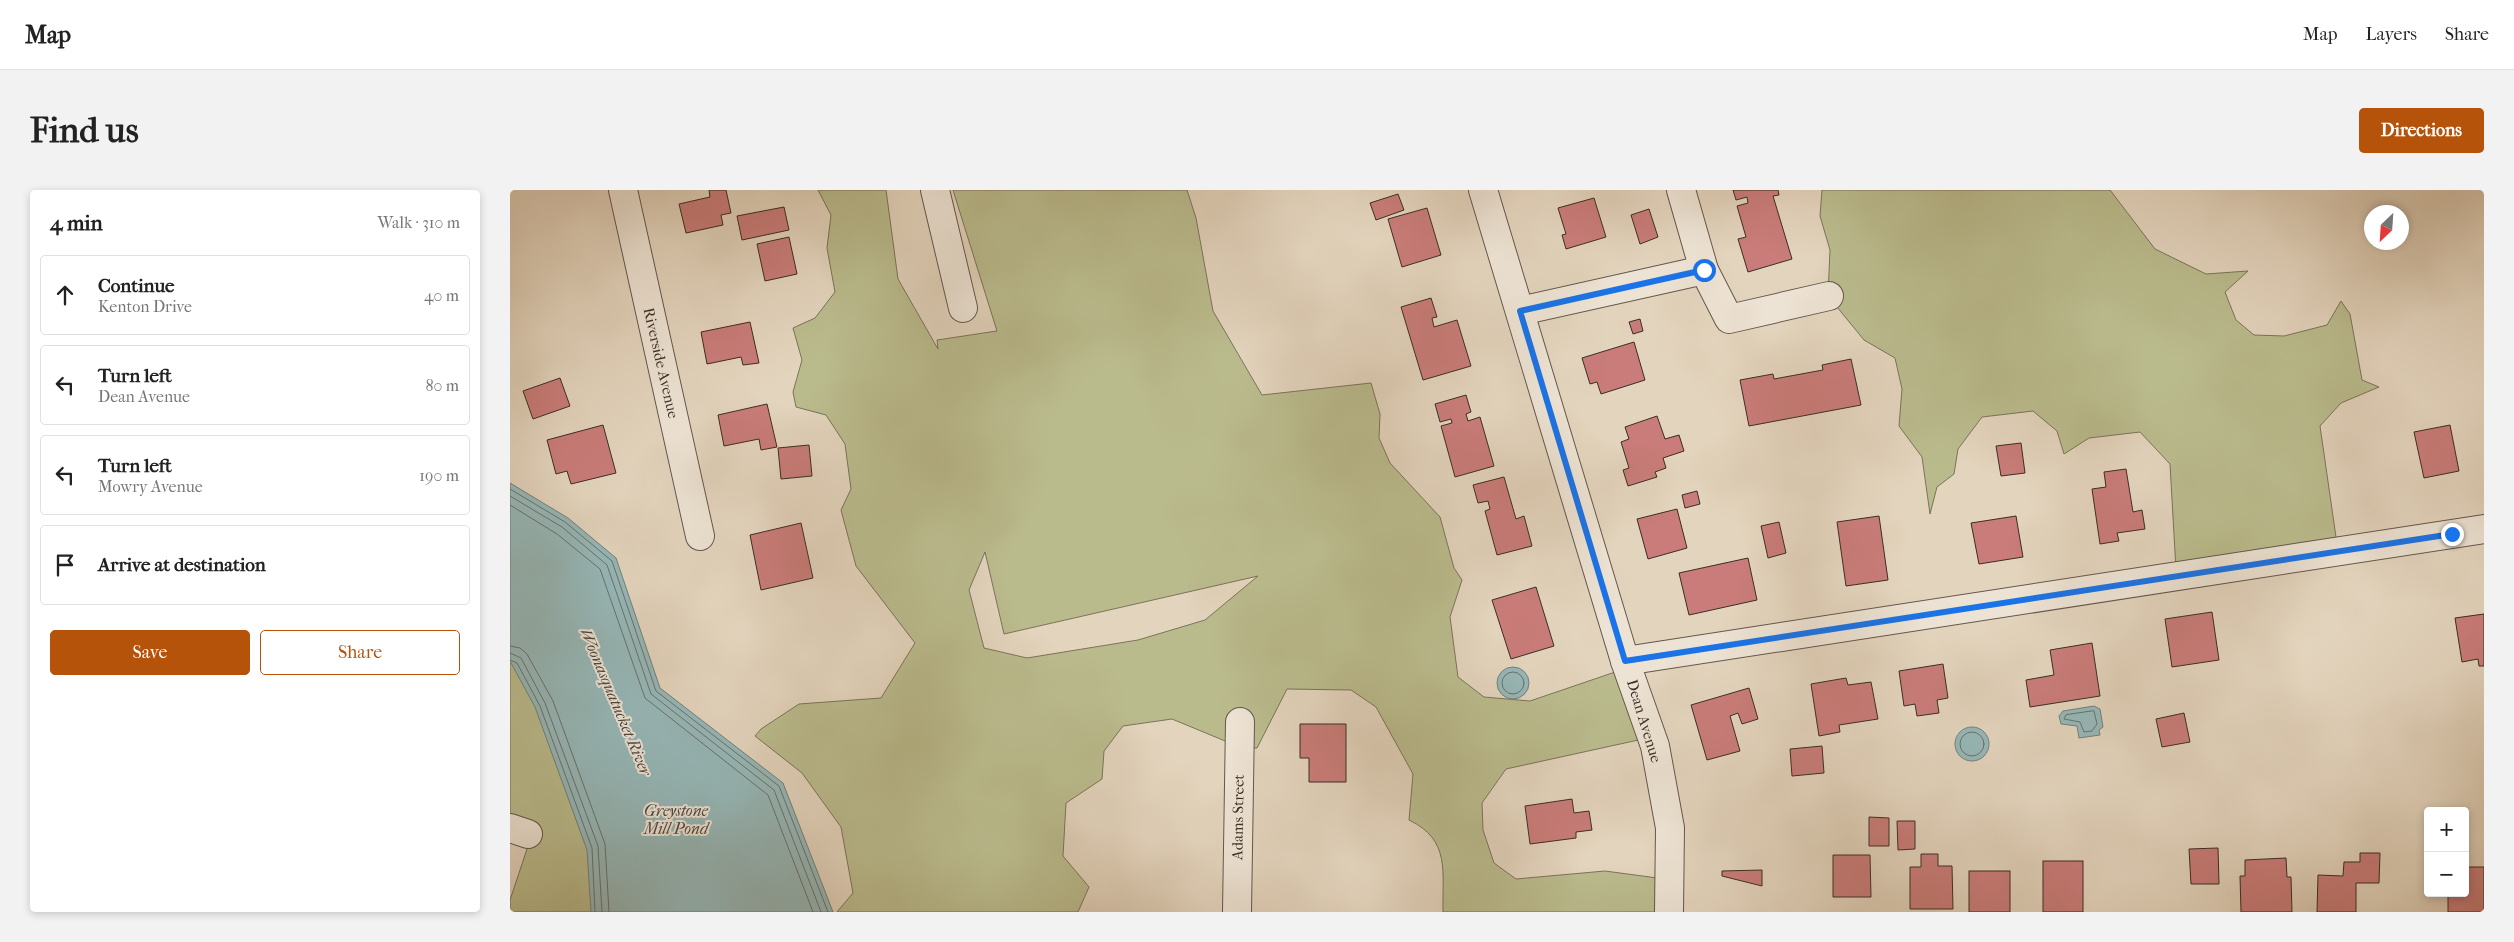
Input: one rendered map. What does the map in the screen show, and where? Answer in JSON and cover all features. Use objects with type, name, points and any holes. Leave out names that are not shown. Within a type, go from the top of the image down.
[{"type":"street","name":"Riverside Avenue","points":[[622,190],[700,536]]},
{"type":"street","points":[[935,190],[963,308]]},
{"type":"street","name":"Dean Avenue","points":[[1482,190],[1625,661],[1655,746],[1670,828],[1669,912]]},
{"type":"street","points":[[1681,190],[1704,270],[1729,318],[1829,296]]},
{"type":"street","points":[[1520,311],[1704,270]]},
{"type":"street","points":[[1625,661],[2484,529]]},
{"type":"street","name":"Adams Street","points":[[1237,912],[1240,722]]},
{"type":"green space","points":[[818,190],[886,190],[898,279],[938,349],[937,340],[997,331],[953,190],[1187,190],[1196,218],[1213,311],[1262,395],[1371,383],[1380,414],[1379,438],[1390,463],[1440,517],[1454,568],[1462,580],[1450,617],[1458,677],[1484,697],[1530,701],[1621,670],[1643,739],[1506,769],[1482,803],[1483,830],[1494,863],[1516,879],[1605,871],[1665,879],[1667,912],[1443,912],[1443,871],[1438,847],[1432,837],[1409,820],[1413,774],[1376,707],[1351,690],[1287,689],[1257,748],[1242,748],[1172,719],[1123,726],[1104,751],[1102,779],[1066,803],[1063,856],[1089,887],[1078,912],[837,912],[853,893],[841,827],[802,773],[755,736],[761,729],[799,704],[881,698],[915,643],[856,566],[841,510],[851,489],[845,444],[826,415],[796,407],[793,392],[802,360],[793,328],[815,318],[835,292],[827,248],[831,215]],"holes":[[[985,552],[1004,634],[1258,576],[1205,620],[1138,640],[1027,658],[984,648],[969,590]]]},
{"type":"green space","points":[[1822,190],[2110,190],[2155,249],[2206,274],[2248,271],[2225,292],[2236,320],[2254,335],[2284,336],[2327,325],[2341,301],[2350,314],[2362,380],[2379,387],[2341,403],[2320,426],[2338,551],[2176,570],[2170,464],[2140,432],[2089,438],[2064,454],[2057,431],[2033,411],[1982,417],[1958,449],[1954,474],[1937,487],[1930,514],[1922,457],[1899,426],[1902,389],[1895,358],[1864,340],[1828,296],[1830,250],[1820,216]]},
{"type":"green space","points":[[510,618],[620,912],[510,912],[510,900],[534,828],[510,818]]},
{"type":"water","name":"Greystone Mill Pond","points":[[510,483],[568,518],[616,558],[660,688],[783,783],[833,912],[591,912],[587,850],[535,707],[510,661]]},
{"type":"water","points":[[1513,667],[1519,668],[1524,672],[1528,677],[1528,689],[1524,694],[1519,698],[1513,699],[1507,698],[1502,694],[1498,689],[1497,683],[1498,677],[1502,672],[1507,668]]},
{"type":"water","points":[[2094,706],[2100,709],[2103,727],[2099,730],[2100,735],[2079,738],[2077,726],[2061,724],[2059,716],[2063,711]]},
{"type":"water","points":[[1972,727],[1984,732],[1989,744],[1984,756],[1972,761],[1960,756],[1955,744],[1960,732]]},
{"type":"building","points":[[709,190],[726,190],[731,213],[721,215],[723,225],[686,233],[679,204],[710,197]]},
{"type":"building","points":[[1733,190],[1778,190],[1779,195],[1773,196],[1792,259],[1748,272],[1738,239],[1746,237],[1737,206],[1748,203],[1747,197],[1736,200]]},
{"type":"building","points":[[1398,194],[1404,210],[1376,220],[1370,203]]},
{"type":"building","points":[[1594,198],[1606,237],[1566,249],[1562,235],[1566,234],[1558,208]]},
{"type":"building","points":[[784,207],[789,230],[742,240],[737,216]]},
{"type":"building","points":[[1427,208],[1441,255],[1402,267],[1388,219]]},
{"type":"building","points":[[1649,209],[1658,237],[1640,244],[1631,215]]},
{"type":"building","points":[[789,237],[797,274],[765,281],[757,244]]},
{"type":"building","points":[[1431,298],[1437,317],[1432,318],[1434,327],[1457,320],[1471,366],[1423,380],[1401,307]]},
{"type":"building","points":[[1640,319],[1643,331],[1633,334],[1629,322]]},
{"type":"building","points":[[750,322],[759,363],[743,365],[741,357],[707,364],[701,332]]},
{"type":"building","points":[[1634,342],[1645,380],[1601,394],[1597,382],[1590,384],[1582,358]]},
{"type":"building","points":[[1851,359],[1861,405],[1749,426],[1740,380],[1773,374],[1774,379],[1823,370],[1822,365]]},
{"type":"building","points":[[560,378],[570,406],[533,419],[523,391]]},
{"type":"building","points":[[1466,395],[1471,412],[1466,414],[1468,421],[1480,417],[1494,466],[1455,477],[1441,426],[1452,423],[1451,419],[1440,422],[1435,404]]},
{"type":"building","points":[[767,404],[777,447],[761,450],[759,439],[724,446],[718,415]]},
{"type":"building","points":[[1657,416],[1665,439],[1679,435],[1684,451],[1663,458],[1666,468],[1655,472],[1657,477],[1628,486],[1623,470],[1629,468],[1621,442],[1629,439],[1625,427]]},
{"type":"building","points":[[603,425],[616,473],[571,484],[567,471],[556,474],[547,440]]},
{"type":"building","points":[[2450,425],[2459,471],[2424,478],[2414,432]]},
{"type":"building","points":[[2021,443],[2025,473],[2001,476],[1996,446]]},
{"type":"building","points":[[809,445],[812,476],[781,479],[778,448]]},
{"type":"building","points":[[2126,469],[2133,512],[2142,510],[2145,529],[2117,533],[2119,541],[2100,544],[2092,489],[2106,487],[2104,472]]},
{"type":"building","points":[[1504,477],[1516,519],[1524,516],[1532,546],[1497,555],[1485,511],[1490,509],[1488,501],[1478,503],[1473,485]]},
{"type":"building","points":[[1697,491],[1700,504],[1685,508],[1682,495]]},
{"type":"building","points":[[1677,509],[1687,548],[1648,559],[1637,519]]},
{"type":"building","points":[[1879,516],[1888,580],[1846,586],[1837,522]]},
{"type":"building","points":[[2016,516],[2023,557],[1979,564],[1971,523]]},
{"type":"building","points":[[1779,522],[1786,553],[1768,558],[1761,526]]},
{"type":"building","points":[[801,523],[813,578],[761,590],[750,535]]},
{"type":"building","points":[[1748,558],[1757,600],[1689,615],[1679,573]]},
{"type":"building","points":[[1536,587],[1554,646],[1511,659],[1492,600]]},
{"type":"building","points":[[2212,612],[2219,660],[2172,667],[2165,619]]},
{"type":"building","points":[[2484,614],[2484,666],[2479,666],[2478,659],[2462,662],[2455,618]]},
{"type":"building","points":[[2092,643],[2100,696],[2030,707],[2026,680],[2054,675],[2050,650]]},
{"type":"building","points":[[1943,664],[1948,698],[1937,700],[1939,713],[1917,716],[1915,704],[1904,706],[1899,671]]},
{"type":"building","points":[[1846,678],[1848,685],[1871,682],[1878,719],[1839,725],[1840,732],[1819,736],[1811,684]]},
{"type":"building","points":[[1749,688],[1758,719],[1742,724],[1738,713],[1730,716],[1740,751],[1707,760],[1691,705]]},
{"type":"building","points":[[2184,713],[2190,742],[2162,747],[2156,719]]},
{"type":"building","points":[[1300,724],[1346,724],[1346,782],[1309,782],[1309,758],[1300,758]]},
{"type":"building","points":[[1822,746],[1824,773],[1792,776],[1790,749]]},
{"type":"building","points":[[1572,799],[1574,813],[1589,811],[1592,830],[1576,832],[1576,838],[1530,844],[1525,806]]},
{"type":"building","points":[[1869,817],[1889,818],[1889,846],[1869,846]]},
{"type":"building","points":[[1897,821],[1915,821],[1915,849],[1898,850]]},
{"type":"building","points":[[2218,848],[2219,884],[2191,884],[2189,849]]},
{"type":"building","points":[[2360,853],[2380,853],[2379,883],[2356,883],[2356,912],[2317,912],[2318,875],[2343,876],[2344,862],[2360,862]]},
{"type":"building","points":[[1921,854],[1938,854],[1938,866],[1952,866],[1953,909],[1910,909],[1910,867],[1921,867]]},
{"type":"building","points":[[1833,855],[1870,855],[1871,897],[1833,897]]},
{"type":"building","points":[[2286,858],[2287,877],[2291,877],[2292,912],[2241,912],[2240,876],[2245,876],[2245,860]]},
{"type":"building","points":[[2043,861],[2083,861],[2083,912],[2043,912]]},
{"type":"building","points":[[2469,867],[2484,867],[2484,912],[2448,912],[2448,897],[2469,897]]},
{"type":"building","points":[[1762,870],[1762,886],[1722,876],[1722,871]]},
{"type":"building","points":[[1969,871],[2010,871],[2010,912],[1969,912]]},
{"type":"route","points":[[1704,270],[1520,311],[1625,661],[2452,534]]},
{"type":"water label","name":"Woonasquatucket River","points":[[616,702]]}]
